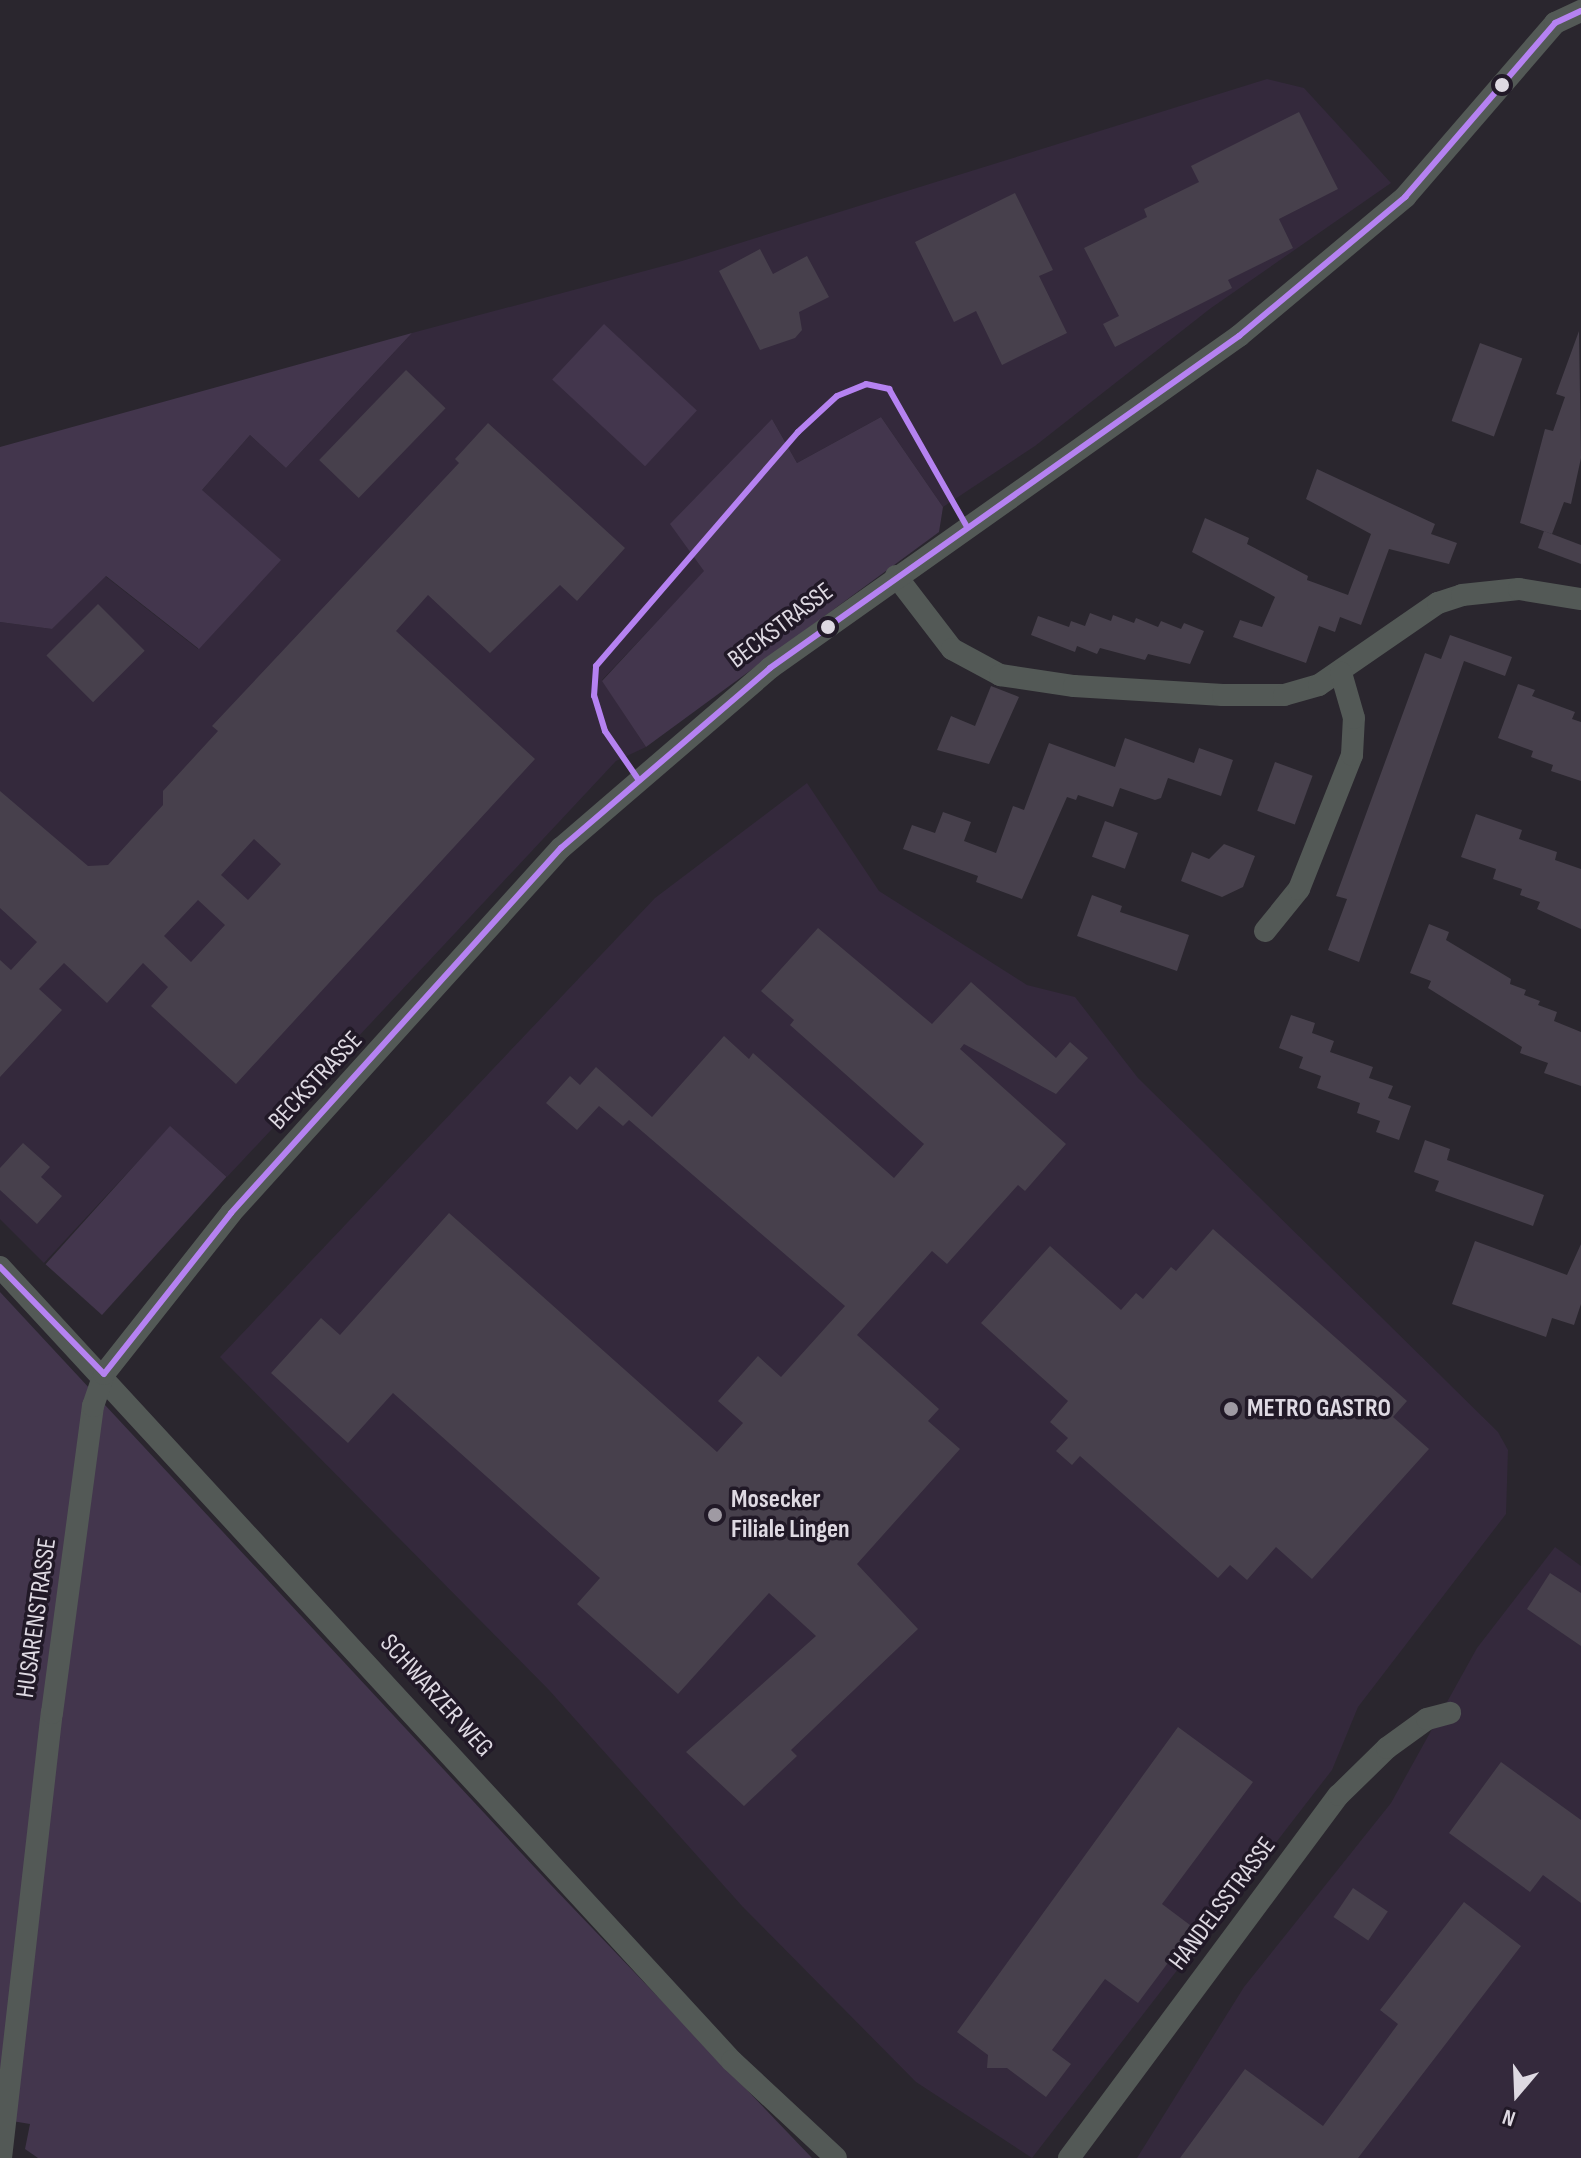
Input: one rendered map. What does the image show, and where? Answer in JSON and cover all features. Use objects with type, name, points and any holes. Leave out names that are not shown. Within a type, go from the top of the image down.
[{"type":"street","name":"BECKSTRASSE","points":[[104,1374],[231,1213],[561,848],[696,727],[896,576],[1239,336],[1405,197],[1555,23],[1575,7]]},
{"type":"street","points":[[896,576],[952,649],[1000,675],[1029,681],[1284,695],[1341,673],[1438,603],[1462,595],[1519,589],[1581,599]]},
{"type":"street","points":[[1265,931],[1299,889],[1352,755],[1354,718],[1341,673]]},
{"type":"street","name":"SCHWARZER WEG","points":[[0,1267],[104,1374],[732,2061],[836,2158]]},
{"type":"street","name":"HUSARENSTRASSE","points":[[1,2158],[52,1713],[93,1406],[104,1374]]},
{"type":"street","name":"HANDELSSTRASSE","points":[[1069,2158],[1339,1795],[1387,1748],[1427,1719],[1450,1713]]},
{"type":"shaded area","points":[[1267,79],[1304,88],[1391,183],[1211,308],[1035,446],[943,507],[881,417],[797,463],[772,419],[705,571],[602,680],[646,747],[616,761],[227,1177],[170,1127],[44,1263],[0,1219],[0,622],[52,629],[105,576],[198,649],[202,490],[250,435],[286,468],[412,333],[682,261]]},
{"type":"shaded area","points":[[604,324],[697,411],[645,466],[552,380]]},
{"type":"shaded area","points":[[412,333],[286,468],[250,435],[202,490],[281,560],[199,649],[106,576],[52,629],[0,622],[0,447]]},
{"type":"shaded area","points":[[881,417],[943,507],[939,532],[646,747],[602,681],[704,571],[670,524],[772,419],[797,463]]},
{"type":"shaded area","points":[[807,783],[879,891],[1027,985],[1075,997],[1138,1078],[1498,1432],[1508,1450],[1506,1514],[1358,1707],[1332,1770],[1032,2158],[916,2082],[742,1906],[549,1690],[220,1357],[655,898]]},
{"type":"shaded area","points":[[170,1126],[226,1177],[102,1315],[46,1264]]},
{"type":"shaded area","points":[[0,1292],[551,1885],[812,2158],[38,2158],[25,2149],[30,2124],[0,2119]]},
{"type":"shaded area","points":[[1555,1547],[1581,1566],[1581,2158],[1137,2158],[1244,1987],[1391,1803],[1477,1648]]},
{"type":"building","points":[[1299,112],[1338,189],[1279,219],[1293,248],[1228,280],[1232,288],[1115,347],[1103,324],[1119,316],[1084,248],[1147,217],[1144,209],[1199,182],[1191,166]]},
{"type":"building","points":[[1015,193],[1053,270],[1039,276],[1067,333],[1002,365],[976,311],[954,322],[915,242]]},
{"type":"building","points":[[760,249],[773,274],[807,256],[829,297],[799,312],[802,330],[795,338],[760,350],[719,271]]},
{"type":"building","points":[[1579,331],[1581,458],[1571,504],[1564,502],[1552,534],[1520,523],[1545,429],[1553,431],[1565,397],[1556,394]]},
{"type":"building","points":[[1480,343],[1522,358],[1494,436],[1452,421]]},
{"type":"building","points":[[406,370],[446,408],[359,498],[319,460]]},
{"type":"building","points":[[488,423],[625,548],[577,601],[560,585],[490,653],[428,595],[396,631],[535,759],[236,1084],[151,1006],[168,987],[143,963],[107,1003],[64,963],[39,989],[62,1010],[0,1077],[0,960],[11,970],[37,942],[0,908],[0,791],[88,866],[108,865],[163,805],[163,791],[218,731],[212,726],[459,463],[455,459]],"holes":[[[254,839],[281,864],[248,900],[221,875]],[[198,900],[225,925],[191,962],[164,936]]]},
{"type":"building","points":[[1317,469],[1435,524],[1431,534],[1457,543],[1449,564],[1389,549],[1361,625],[1340,617],[1335,632],[1319,626],[1306,663],[1233,637],[1240,620],[1262,627],[1275,597],[1192,552],[1205,518],[1249,538],[1247,544],[1308,576],[1307,580],[1348,595],[1371,534],[1306,499]]},
{"type":"building","points":[[1544,531],[1581,545],[1581,564],[1538,548]]},
{"type":"building","points":[[98,604],[145,651],[93,702],[46,656]]},
{"type":"building","points":[[1090,613],[1111,621],[1113,615],[1134,623],[1136,618],[1158,627],[1161,621],[1181,629],[1184,623],[1204,631],[1190,664],[1148,654],[1145,660],[1100,648],[1097,654],[1077,646],[1075,652],[1031,635],[1038,616],[1069,627],[1071,621],[1085,626]]},
{"type":"building","points":[[1450,635],[1512,657],[1505,676],[1464,661],[1359,962],[1328,950],[1347,899],[1336,896],[1425,653],[1441,659]]},
{"type":"building","points":[[1518,684],[1535,690],[1532,696],[1575,712],[1572,719],[1581,722],[1581,781],[1551,771],[1553,765],[1531,757],[1533,751],[1498,738]]},
{"type":"building","points":[[991,686],[1019,697],[989,764],[937,750],[951,716],[975,726]]},
{"type":"building","points":[[1125,738],[1194,763],[1199,748],[1233,760],[1221,796],[1168,778],[1161,798],[1155,800],[1120,788],[1113,807],[1078,795],[1076,800],[1067,797],[1022,899],[976,882],[978,876],[903,849],[912,825],[935,833],[943,812],[971,822],[964,841],[996,853],[1013,806],[1024,810],[1049,743],[1115,767]]},
{"type":"building","points":[[1275,762],[1313,776],[1295,825],[1257,811]]},
{"type":"building","points":[[1476,814],[1522,830],[1519,839],[1557,852],[1555,860],[1581,869],[1581,929],[1537,909],[1540,902],[1520,895],[1522,889],[1493,879],[1496,869],[1461,857]]},
{"type":"building","points":[[1105,821],[1138,833],[1125,869],[1092,857]]},
{"type":"building","points":[[1224,844],[1255,856],[1243,887],[1222,897],[1181,881],[1192,852],[1209,859]]},
{"type":"building","points":[[1092,895],[1122,906],[1120,912],[1189,935],[1177,971],[1077,936]]},
{"type":"building","points":[[1429,924],[1449,932],[1446,940],[1511,979],[1510,984],[1526,990],[1524,995],[1540,1001],[1538,1005],[1557,1012],[1554,1021],[1581,1032],[1581,1086],[1544,1073],[1548,1063],[1520,1053],[1522,1047],[1428,988],[1431,981],[1410,973]]},
{"type":"building","points":[[818,928],[932,1024],[971,982],[1056,1058],[1070,1042],[1088,1058],[1056,1094],[964,1044],[960,1049],[1066,1144],[1025,1191],[1018,1185],[947,1264],[932,1251],[857,1335],[939,1409],[928,1421],[960,1449],[857,1564],[918,1629],[791,1750],[797,1756],[744,1806],[686,1752],[816,1636],[769,1593],[678,1694],[577,1604],[600,1578],[393,1393],[348,1443],[271,1373],[321,1318],[340,1335],[449,1213],[717,1452],[743,1423],[718,1401],[758,1356],[781,1377],[845,1306],[629,1120],[623,1126],[599,1106],[577,1130],[546,1103],[570,1076],[580,1085],[596,1067],[652,1117],[724,1036],[749,1059],[753,1053],[894,1178],[924,1144],[790,1025],[794,1020],[761,991]]},
{"type":"building","points":[[1291,1015],[1315,1023],[1312,1033],[1334,1041],[1330,1052],[1373,1067],[1369,1078],[1393,1086],[1388,1098],[1411,1106],[1399,1140],[1376,1132],[1380,1121],[1357,1113],[1360,1103],[1317,1088],[1321,1076],[1299,1068],[1303,1057],[1279,1048]]},
{"type":"building","points":[[1425,1140],[1450,1149],[1447,1160],[1544,1195],[1533,1226],[1435,1191],[1439,1181],[1414,1172]]},
{"type":"building","points":[[23,1143],[50,1167],[41,1177],[62,1196],[37,1224],[0,1190],[0,1168]]},
{"type":"building","name":"METRO GASTRO","points":[[1213,1229],[1407,1401],[1393,1417],[1429,1449],[1312,1579],[1276,1547],[1247,1580],[1230,1565],[1218,1578],[1080,1456],[1072,1465],[1056,1451],[1068,1438],[1050,1422],[1068,1401],[981,1323],[1050,1246],[1121,1310],[1136,1293],[1143,1299],[1171,1267],[1176,1271]]},
{"type":"building","points":[[1475,1241],[1567,1275],[1581,1244],[1581,1304],[1574,1325],[1552,1318],[1546,1337],[1452,1304]]},
{"type":"building","points":[[1550,1573],[1581,1593],[1581,1646],[1527,1609]]},
{"type":"building","points":[[1178,1727],[1253,1782],[1162,1904],[1194,1928],[1138,2003],[1105,1979],[1052,2050],[1071,2064],[1046,2097],[1007,2068],[987,2068],[988,2055],[957,2032]]},
{"type":"building","points":[[1501,1762],[1581,1820],[1581,1903],[1543,1875],[1530,1892],[1449,1833]]},
{"type":"building","points":[[1353,1888],[1388,1911],[1368,1941],[1333,1917]]},
{"type":"building","points":[[1464,1902],[1521,1946],[1358,2158],[1180,2158],[1245,2069],[1323,2126],[1398,2024],[1380,2010]]},
{"type":"transit line","points":[[104,1374],[231,1213],[561,848],[770,668],[1239,336],[1405,197],[1555,23],[1581,11]]},
{"type":"transit line","points":[[638,779],[605,731],[594,696],[596,666],[798,432],[837,396],[866,384],[889,389],[967,527]]},
{"type":"transit line","points":[[0,1267],[104,1374]]},
{"type":"place","name":"METRO GASTRO","points":[[1231,1409]]},
{"type":"place","name":"Mosecker Filiale Lingen","points":[[715,1515]]}]
